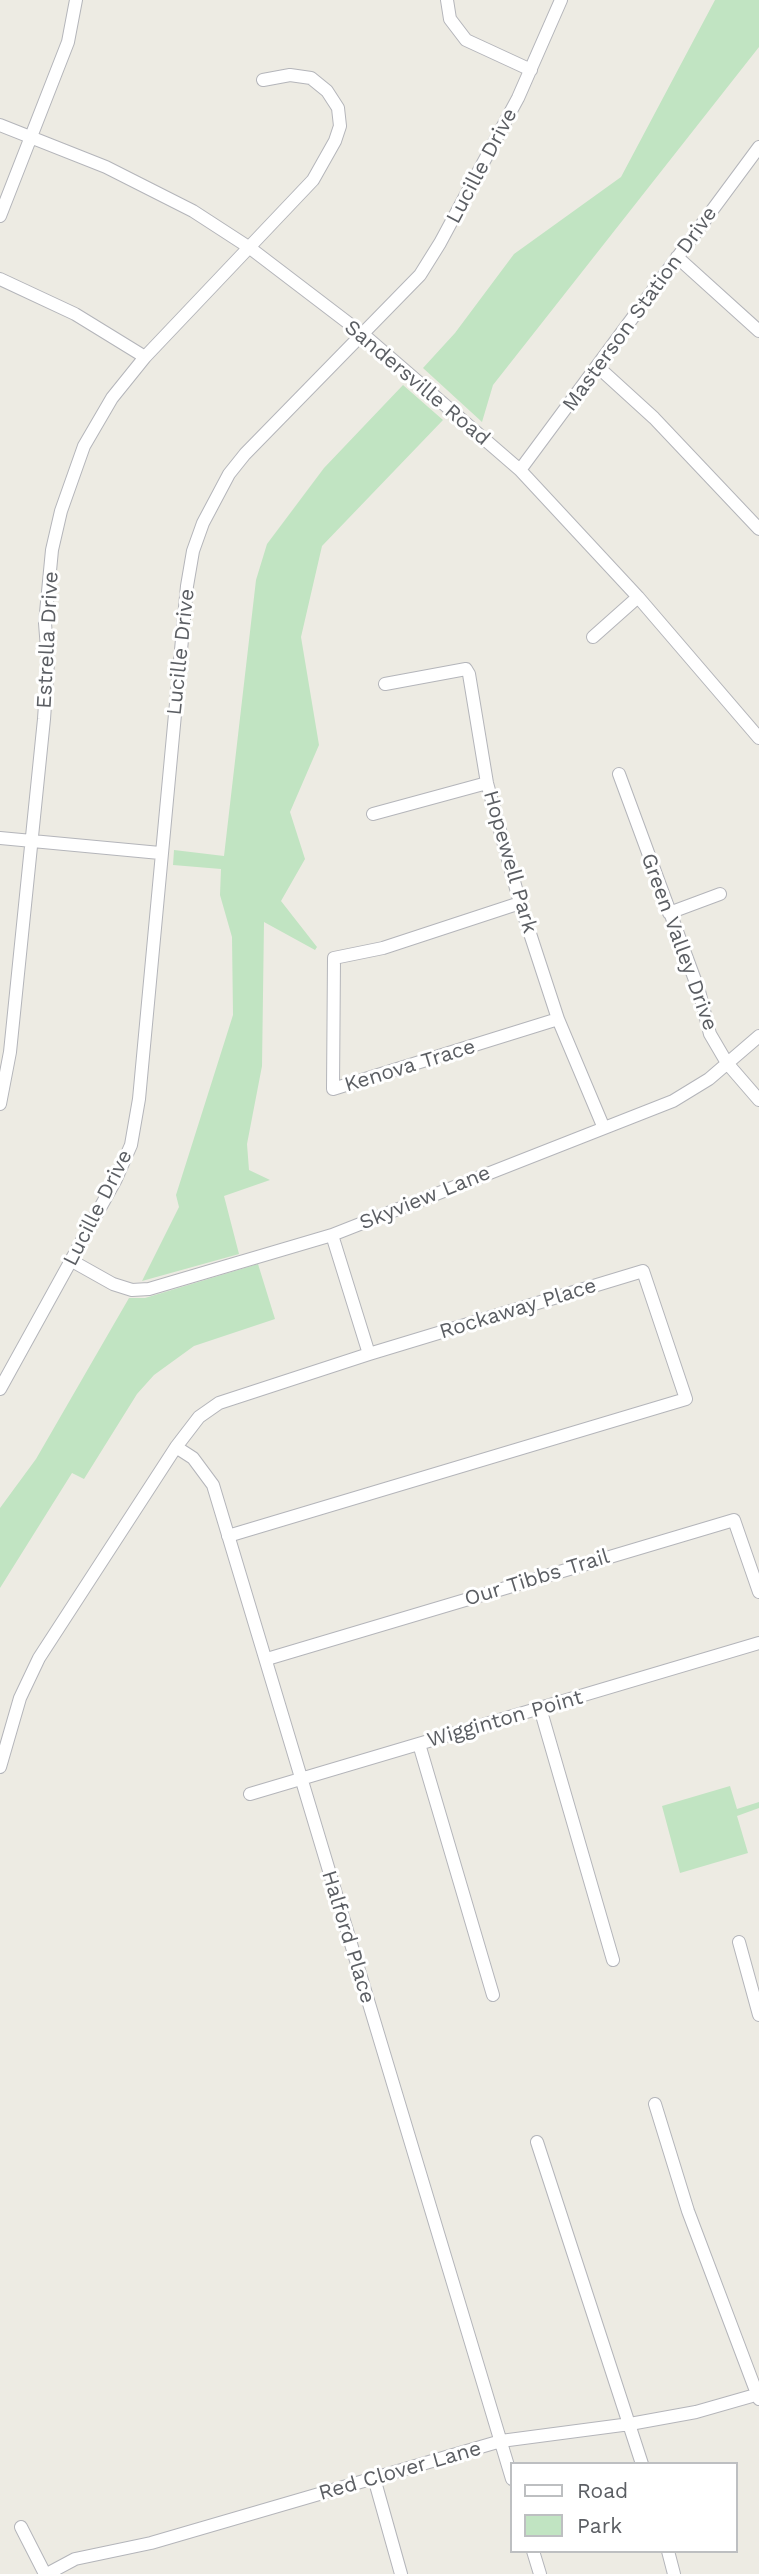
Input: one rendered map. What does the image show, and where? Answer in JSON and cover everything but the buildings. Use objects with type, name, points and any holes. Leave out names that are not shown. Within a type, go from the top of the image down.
[{"type":"street","points":[[0,216],[68,42],[76,0]]},
{"type":"street","points":[[447,0],[450,19],[466,40],[531,70]]},
{"type":"street","name":"Lucille Drive","points":[[0,1388],[72,1261],[116,1179],[131,1144],[139,1099],[187,586],[193,551],[203,523],[229,474],[245,454],[420,275],[440,243],[531,70],[561,0]]},
{"type":"street","name":"Estrella Drive","points":[[0,1104],[10,1052],[47,688],[45,623],[52,550],[61,511],[84,446],[112,398],[145,357],[313,180],[335,141],[340,126],[338,108],[327,91],[311,78],[290,75],[263,80]]},
{"type":"street","name":"Sandersville Road","points":[[0,125],[141,183],[250,248],[364,335],[520,470],[638,597],[759,738]]},
{"type":"street","name":"Masterson Station Drive","points":[[520,470],[759,147]]},
{"type":"street","points":[[677,257],[759,331]]},
{"type":"street","points":[[0,279],[75,314],[145,357]]},
{"type":"street","points":[[598,368],[663,428],[759,529]]},
{"type":"street","points":[[593,637],[638,597]]},
{"type":"street","name":"Hopewell Park","points":[[385,684],[466,669],[470,674],[487,783],[520,903],[558,1019],[603,1126]]},
{"type":"street","name":"Green Valley Drive","points":[[619,774],[699,991],[710,1034],[727,1063],[759,1100]]},
{"type":"street","points":[[373,814],[487,783]]},
{"type":"street","points":[[0,838],[160,853]]},
{"type":"street","points":[[669,913],[720,894]]},
{"type":"street","name":"Kenova Trace","points":[[520,903],[383,948],[334,958],[333,1089],[558,1019]]},
{"type":"street","name":"Skyview Lane","points":[[72,1261],[113,1284],[132,1290],[149,1289],[332,1235],[603,1126],[673,1101],[709,1079],[759,1036]]},
{"type":"street","points":[[332,1235],[369,1354]]},
{"type":"street","name":"Rockaway Place","points":[[0,1766],[20,1698],[39,1658],[176,1447],[199,1417],[219,1404],[369,1354],[643,1271],[686,1399],[228,1536]]},
{"type":"street","name":"Halford Place","points":[[176,1447],[193,1458],[208,1477],[228,1536],[510,2472]]},
{"type":"street","name":"Our Tibbs Trail","points":[[267,1659],[734,1520],[759,1591]]},
{"type":"street","name":"Wigginton Point","points":[[250,1794],[759,1643]]},
{"type":"street","points":[[540,1708],[613,1960]]},
{"type":"street","points":[[419,1744],[493,1995]]},
{"type":"street","points":[[739,1942],[759,2015]]},
{"type":"street","points":[[655,2104],[688,2211],[758,2396]]},
{"type":"street","points":[[537,2142],[641,2462]]},
{"type":"street","name":"Red Clover Lane","points":[[46,2574],[75,2558],[151,2543],[501,2441],[630,2424],[696,2412],[758,2396]]},
{"type":"street","points":[[374,2478],[401,2574]]},
{"type":"street","points":[[21,2527],[46,2574]]},
{"type":"street","points":[[534,2553],[540,2574]]},
{"type":"street","points":[[669,2553],[674,2574]]},
{"type":"green space","points":[[715,0],[759,0],[759,47],[493,385],[482,422],[423,368],[455,333],[514,254],[621,177]]},
{"type":"green space","points":[[403,385],[443,420],[322,546],[301,637],[319,745],[290,812],[305,859],[281,901],[317,947],[315,950],[264,922],[262,1066],[247,1144],[249,1170],[270,1180],[224,1196],[239,1254],[142,1281],[179,1207],[176,1195],[233,1015],[232,937],[220,895],[221,869],[173,865],[174,850],[224,856],[256,580],[267,544],[324,468]]},
{"type":"green space","points":[[258,1264],[275,1319],[194,1346],[154,1375],[137,1394],[84,1479],[72,1473],[0,1588],[0,1508],[36,1459],[129,1298],[145,1298]]},
{"type":"green space","points":[[730,1786],[737,1809],[759,1802],[759,1808],[737,1816],[748,1853],[680,1873],[662,1806]]}]
